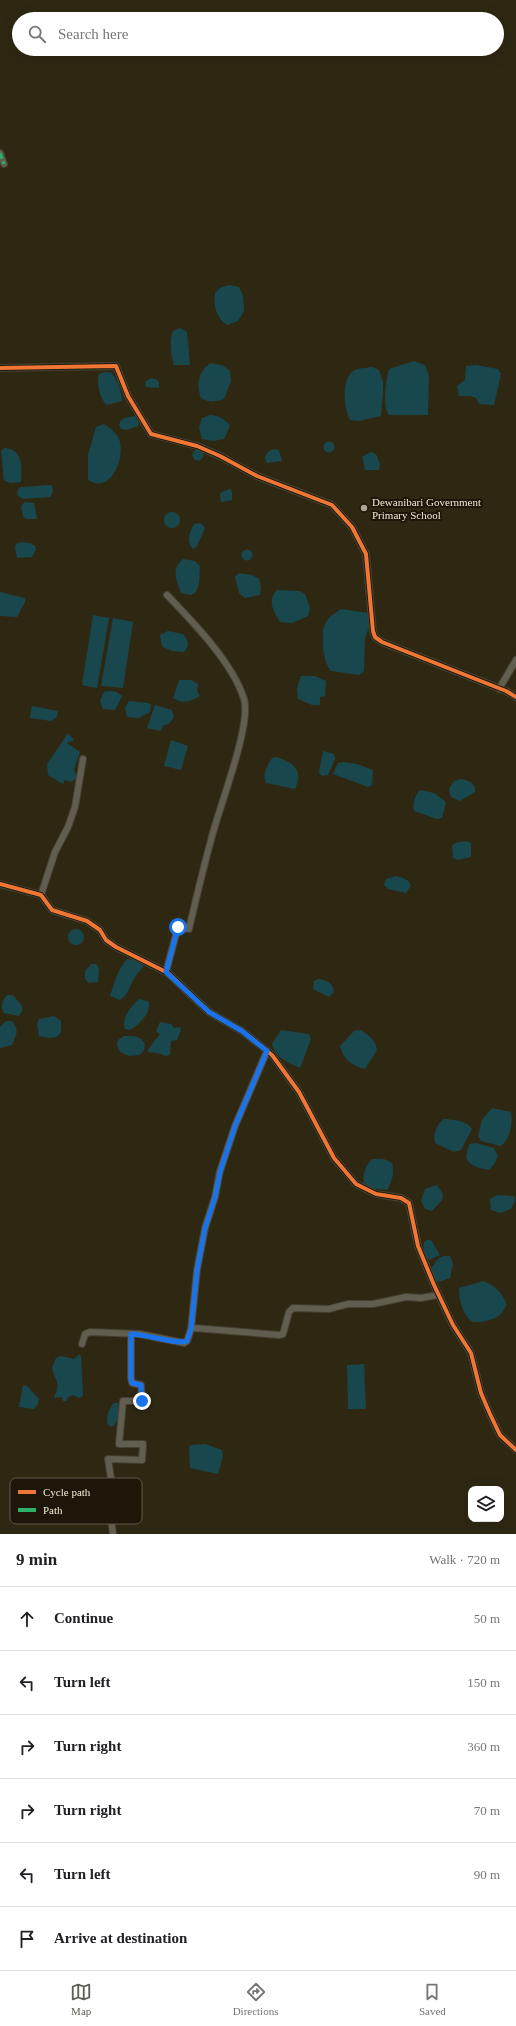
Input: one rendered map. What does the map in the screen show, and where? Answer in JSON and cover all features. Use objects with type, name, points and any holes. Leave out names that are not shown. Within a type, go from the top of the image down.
[{"type":"street","points":[[0,153],[4,164]]},
{"type":"street","points":[[0,368],[116,366],[128,396],[150,434],[196,446],[220,456],[258,476],[332,505],[352,527],[366,554],[373,631],[375,637],[382,642],[499,688],[516,698]]},
{"type":"street","points":[[166,972],[178,927],[189,929],[211,840],[236,756],[245,718],[244,701],[238,686],[219,655],[167,595]]},
{"type":"street","points":[[499,688],[516,660]]},
{"type":"street","points":[[41,895],[55,852],[68,827],[75,807],[83,759]]},
{"type":"street","points":[[0,884],[41,895],[52,910],[87,920],[100,930],[106,940],[116,947],[166,972],[209,1012],[242,1031],[267,1051],[299,1092],[334,1158],[356,1184],[376,1194],[401,1198],[409,1203],[418,1246],[438,1294],[453,1325],[470,1353],[481,1393],[500,1435],[516,1450]]},
{"type":"street","points":[[82,1344],[85,1334],[90,1332],[131,1334],[184,1343],[187,1341],[191,1329],[197,1270],[205,1228],[215,1197],[220,1172],[235,1126],[267,1051]]},
{"type":"street","points":[[191,1329],[194,1328],[279,1335],[283,1334],[289,1312],[293,1308],[329,1309],[348,1304],[374,1304],[406,1297],[421,1298],[438,1294]]},
{"type":"street","points":[[111,1478],[108,1459],[142,1460],[143,1444],[119,1444],[123,1401],[142,1401],[141,1385],[132,1383],[131,1378],[131,1334]]},
{"type":"street","points":[[112,1524],[113,1534]]},
{"type":"water","points":[[229,285],[239,287],[243,296],[244,311],[238,321],[227,325],[220,319],[216,311],[214,298],[215,293],[220,288]]},
{"type":"water","points":[[180,328],[187,332],[190,365],[174,365],[171,339],[173,331]]},
{"type":"water","points":[[414,361],[425,365],[429,376],[428,415],[389,415],[385,400],[389,369]]},
{"type":"water","points":[[211,363],[224,366],[230,371],[231,381],[224,399],[212,402],[201,398],[199,393],[199,379],[201,374],[203,370]]},
{"type":"water","points":[[476,365],[498,369],[501,374],[494,405],[479,404],[476,398],[470,396],[459,396],[457,386],[465,380],[466,366]]},
{"type":"water","points":[[372,367],[379,370],[383,381],[381,416],[359,421],[350,420],[345,402],[345,388],[349,375],[353,371]]},
{"type":"water","points":[[105,372],[112,373],[114,376],[120,389],[122,401],[107,405],[102,399],[99,391],[98,377],[99,374]]},
{"type":"water","points":[[151,378],[156,379],[159,382],[159,388],[146,387],[145,382]]},
{"type":"water","points":[[210,415],[221,418],[230,426],[224,439],[214,441],[202,439],[199,427],[202,418]]},
{"type":"water","points":[[135,416],[139,423],[138,426],[127,430],[121,429],[119,425],[124,418]]},
{"type":"water","points":[[104,424],[113,430],[118,437],[121,447],[120,455],[115,472],[110,478],[104,482],[96,483],[88,480],[88,455],[96,427]]},
{"type":"water","points":[[329,441],[333,443],[335,447],[333,451],[329,453],[325,451],[323,447],[325,443]]},
{"type":"water","points":[[4,448],[15,451],[20,459],[21,482],[10,483],[4,480],[1,451]]},
{"type":"water","points":[[198,449],[202,451],[204,455],[202,459],[198,461],[194,459],[192,455],[194,451]]},
{"type":"water","points":[[274,449],[279,450],[282,461],[267,463],[265,459],[267,454],[269,451]]},
{"type":"water","points":[[371,452],[376,454],[380,464],[379,470],[365,470],[362,457]]},
{"type":"water","points":[[52,486],[53,492],[50,497],[23,499],[17,495],[18,489],[21,487]]},
{"type":"water","points":[[230,489],[232,492],[232,500],[221,502],[220,494]]},
{"type":"water","points":[[25,502],[34,503],[37,519],[27,519],[23,517],[21,506]]},
{"type":"water","points":[[172,512],[178,514],[180,520],[178,526],[172,528],[166,526],[164,520],[166,514]]},
{"type":"water","points":[[201,523],[205,528],[197,546],[193,549],[189,540],[190,534],[194,524]]},
{"type":"water","points":[[22,542],[30,543],[35,546],[36,550],[32,557],[17,558],[15,547],[16,544]]},
{"type":"water","points":[[247,549],[251,551],[253,555],[251,559],[247,561],[243,559],[241,555],[243,551]]},
{"type":"water","points":[[183,559],[195,561],[200,566],[199,583],[196,592],[191,595],[181,593],[176,579],[177,567]]},
{"type":"water","points":[[239,573],[252,575],[259,579],[261,587],[260,595],[245,598],[239,593],[235,577]]},
{"type":"water","points":[[277,590],[299,591],[305,594],[310,608],[308,616],[292,623],[280,622],[272,606],[272,598]]},
{"type":"water","points":[[0,592],[25,598],[25,602],[17,617],[0,616]]},
{"type":"water","points":[[341,609],[368,613],[369,627],[365,638],[364,671],[359,675],[331,671],[324,656],[323,632],[325,624],[331,616]]},
{"type":"water","points":[[93,615],[109,618],[97,688],[82,685]]},
{"type":"water","points":[[113,618],[133,622],[123,688],[101,686]]},
{"type":"water","points":[[168,631],[183,634],[185,636],[188,645],[184,652],[173,651],[162,647],[160,635]]},
{"type":"water","points":[[301,676],[315,676],[326,681],[325,696],[320,697],[320,705],[312,705],[298,699],[297,688]]},
{"type":"water","points":[[179,680],[191,680],[198,684],[197,691],[200,696],[187,702],[173,698]]},
{"type":"water","points":[[104,692],[117,692],[122,696],[115,710],[103,709],[100,701]]},
{"type":"water","points":[[129,701],[148,703],[151,705],[150,712],[139,718],[127,717],[125,708]]},
{"type":"water","points":[[155,705],[172,710],[174,717],[169,724],[164,725],[160,731],[147,728]]},
{"type":"water","points":[[32,706],[58,711],[57,717],[51,721],[30,718]]},
{"type":"water","points":[[68,733],[74,740],[67,743],[80,752],[74,769],[77,778],[71,782],[65,780],[63,784],[48,775],[47,764]]},
{"type":"water","points":[[171,740],[188,746],[181,770],[164,766]]},
{"type":"water","points":[[323,751],[334,754],[335,759],[328,775],[322,776],[319,772]]},
{"type":"water","points":[[276,757],[287,761],[295,768],[298,777],[295,789],[266,783],[265,776],[268,764],[272,758]]},
{"type":"water","points":[[343,762],[357,764],[373,770],[372,785],[368,787],[333,774],[338,763]]},
{"type":"water","points":[[462,779],[471,782],[475,787],[475,792],[460,801],[451,797],[449,789],[454,781]]},
{"type":"water","points":[[420,790],[434,793],[446,802],[442,818],[437,819],[414,811],[414,800]]},
{"type":"water","points":[[466,841],[471,843],[471,857],[458,860],[453,858],[452,846],[455,843]]},
{"type":"water","points":[[396,876],[409,882],[411,886],[406,893],[388,889],[384,885],[386,879]]},
{"type":"water","points":[[76,929],[82,931],[84,937],[82,943],[76,945],[70,943],[68,937],[70,931]]},
{"type":"water","points":[[127,959],[134,960],[144,966],[135,977],[127,993],[120,1000],[110,996],[119,971]]},
{"type":"water","points":[[91,964],[96,964],[99,968],[98,982],[89,983],[85,979],[85,971]]},
{"type":"water","points":[[318,979],[327,981],[331,984],[334,992],[329,997],[313,989],[314,981]]},
{"type":"water","points":[[7,995],[13,995],[22,1006],[22,1011],[19,1016],[4,1013],[2,1004]]},
{"type":"water","points":[[139,999],[148,1001],[149,1009],[134,1028],[130,1030],[125,1029],[124,1021],[130,1009]]},
{"type":"water","points":[[54,1016],[61,1021],[61,1032],[57,1037],[50,1038],[39,1036],[37,1024],[39,1019]]},
{"type":"water","points":[[6,1021],[12,1021],[14,1024],[17,1030],[16,1036],[12,1045],[0,1048],[0,1027]]},
{"type":"water","points":[[160,1022],[171,1024],[174,1028],[180,1027],[181,1030],[177,1040],[171,1041],[170,1055],[165,1056],[147,1051],[160,1034],[156,1031]]},
{"type":"water","points":[[281,1030],[309,1034],[311,1039],[300,1068],[283,1059],[274,1049],[272,1044]]},
{"type":"water","points":[[361,1030],[373,1040],[377,1050],[365,1069],[352,1064],[343,1055],[340,1046],[354,1031]]},
{"type":"water","points":[[124,1036],[136,1037],[143,1041],[145,1044],[144,1050],[140,1055],[129,1056],[120,1052],[117,1045],[118,1040]]},
{"type":"water","points":[[492,1108],[511,1112],[512,1121],[509,1135],[501,1146],[481,1141],[478,1136],[482,1120]]},
{"type":"water","points":[[444,1119],[463,1122],[472,1129],[461,1150],[454,1152],[435,1143],[434,1137],[436,1130],[441,1121]]},
{"type":"water","points":[[476,1143],[494,1148],[498,1156],[495,1163],[489,1170],[473,1165],[466,1158],[469,1144]]},
{"type":"water","points":[[372,1159],[384,1159],[392,1163],[392,1177],[387,1190],[369,1188],[364,1185],[363,1178],[365,1171]]},
{"type":"water","points":[[437,1185],[443,1194],[442,1200],[432,1211],[425,1209],[421,1201],[425,1189]]},
{"type":"water","points":[[497,1195],[514,1196],[515,1200],[511,1209],[500,1213],[491,1210],[490,1199]]},
{"type":"water","points":[[431,1240],[440,1255],[429,1260],[424,1249],[424,1242]]},
{"type":"water","points":[[450,1256],[453,1264],[450,1278],[439,1282],[435,1281],[431,1268],[439,1258]]},
{"type":"water","points":[[484,1281],[498,1290],[507,1305],[502,1313],[497,1317],[483,1322],[475,1322],[467,1317],[463,1309],[460,1301],[459,1288]]},
{"type":"water","points":[[79,1354],[81,1356],[83,1396],[79,1398],[73,1395],[68,1397],[66,1401],[63,1401],[62,1397],[54,1398],[57,1382],[52,1368],[56,1358],[61,1356],[74,1359]]},
{"type":"water","points":[[364,1364],[366,1409],[348,1409],[347,1365]]},
{"type":"water","points":[[23,1385],[27,1386],[39,1399],[38,1404],[34,1409],[19,1407]]},
{"type":"water","points":[[114,1403],[118,1403],[119,1413],[118,1419],[112,1427],[108,1425],[107,1417]]},
{"type":"water","points":[[205,1444],[222,1450],[223,1456],[218,1474],[190,1468],[189,1447],[191,1445]]},
{"type":"marked path","points":[[0,153],[4,164]]},
{"type":"cycle path","points":[[0,368],[116,366],[128,396],[151,434],[197,446],[220,456],[257,476],[332,505],[352,527],[366,554],[373,631],[375,637],[382,642],[506,691],[516,697]]},
{"type":"cycle path","points":[[0,884],[41,895],[52,910],[87,921],[100,930],[106,940],[116,947],[168,973],[209,1012],[242,1031],[272,1055],[299,1092],[334,1158],[356,1184],[376,1194],[401,1198],[409,1203],[418,1246],[434,1285],[453,1325],[471,1353],[481,1393],[500,1435],[516,1450]]},
{"type":"place","name":"Dewanibari Government Primary School","points":[[364,508]]},
{"type":"route","points":[[142,1401],[141,1385],[132,1383],[131,1378],[131,1334],[140,1334],[184,1343],[187,1341],[191,1329],[197,1270],[205,1228],[215,1197],[220,1172],[235,1126],[267,1051],[242,1031],[209,1012],[166,972],[178,927]]}]
